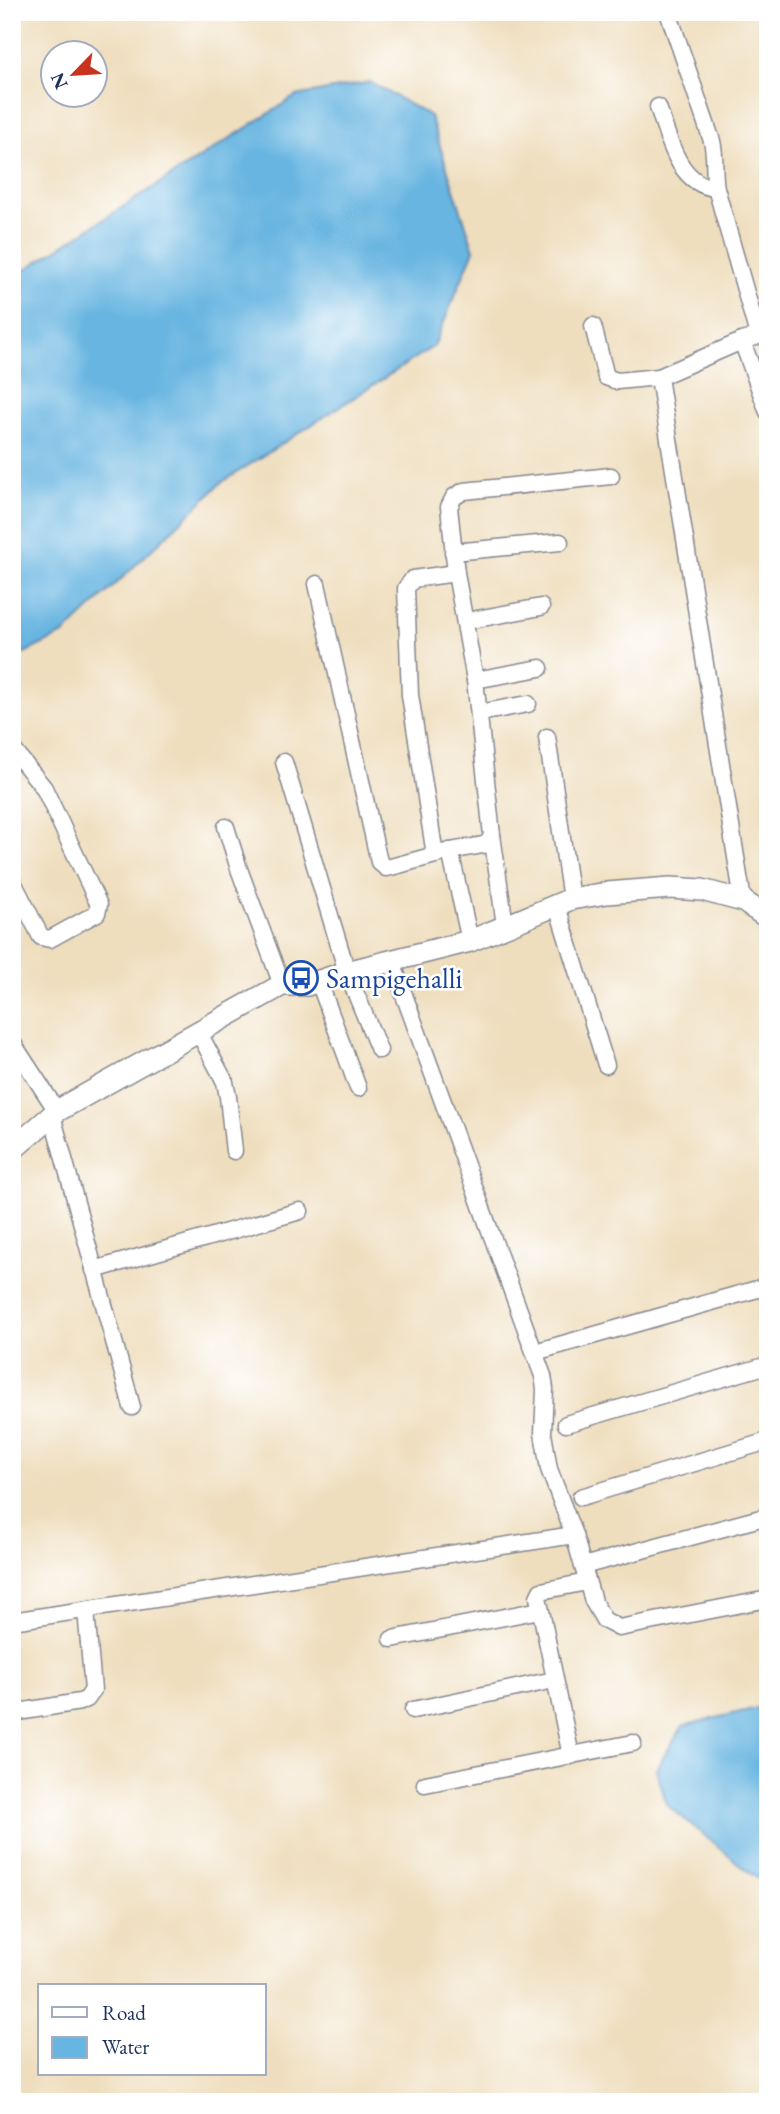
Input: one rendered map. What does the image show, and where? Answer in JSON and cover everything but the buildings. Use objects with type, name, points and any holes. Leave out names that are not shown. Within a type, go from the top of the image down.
[{"type":"street","points":[[593,326],[606,377],[617,381],[659,377],[763,334],[716,188],[713,175],[715,151],[668,12]]},
{"type":"street","points":[[658,107],[676,157],[692,179],[709,188],[716,188]]},
{"type":"street","points":[[742,341],[768,412]]},
{"type":"street","points":[[659,377],[743,901]]},
{"type":"street","points":[[505,925],[475,680],[456,573],[449,507],[454,497],[464,491],[611,475]]},
{"type":"street","points":[[453,552],[560,541]]},
{"type":"street","points":[[456,573],[413,579],[407,588],[410,695],[442,853],[470,941]]},
{"type":"street","points":[[317,584],[379,862],[386,868],[391,867],[483,845],[488,843],[492,835]]},
{"type":"street","points":[[466,621],[541,607]]},
{"type":"street","points":[[475,680],[540,668]]},
{"type":"street","points":[[479,713],[528,704]]},
{"type":"street","points":[[547,737],[564,902],[606,1065]]},
{"type":"street","points":[[12,751],[44,788],[99,905],[97,913],[50,939],[41,937],[12,880]]},
{"type":"street","points":[[284,762],[347,972],[379,1050]]},
{"type":"street","points":[[226,827],[282,985]]},
{"type":"street","points":[[12,1150],[54,1113],[282,985],[307,985],[347,972],[470,941],[564,902],[634,889],[702,890],[743,901],[768,918]]},
{"type":"street","points":[[392,962],[543,1376],[545,1389],[542,1433],[545,1451],[553,1482],[575,1535],[593,1601],[604,1620],[619,1628],[768,1599]]},
{"type":"street","points":[[319,982],[358,1088]]},
{"type":"street","points":[[198,1031],[225,1082],[234,1151]]},
{"type":"street","points":[[12,1042],[54,1113],[132,1407]]},
{"type":"street","points":[[94,1269],[300,1211]]},
{"type":"street","points":[[542,1350],[768,1286]]},
{"type":"street","points":[[566,1424],[768,1365]]},
{"type":"street","points":[[581,1497],[768,1441]]},
{"type":"street","points":[[571,1756],[540,1610],[538,1597],[541,1591],[585,1574],[768,1516]]},
{"type":"street","points":[[12,1621],[575,1535]]},
{"type":"street","points":[[12,1713],[87,1699],[93,1690],[86,1609]]},
{"type":"street","points":[[392,1639],[540,1610]]},
{"type":"street","points":[[413,1710],[554,1680]]},
{"type":"street","points":[[425,1784],[633,1744]]},
{"type":"water","points":[[370,82],[430,116],[474,250],[434,346],[221,483],[64,634],[12,659],[12,278],[296,96]]},
{"type":"water","points":[[761,1707],[768,1708],[768,1885],[667,1805],[656,1769],[683,1726]]},
{"type":"place","name":"Sampigehalli","points":[[301,978]]}]
